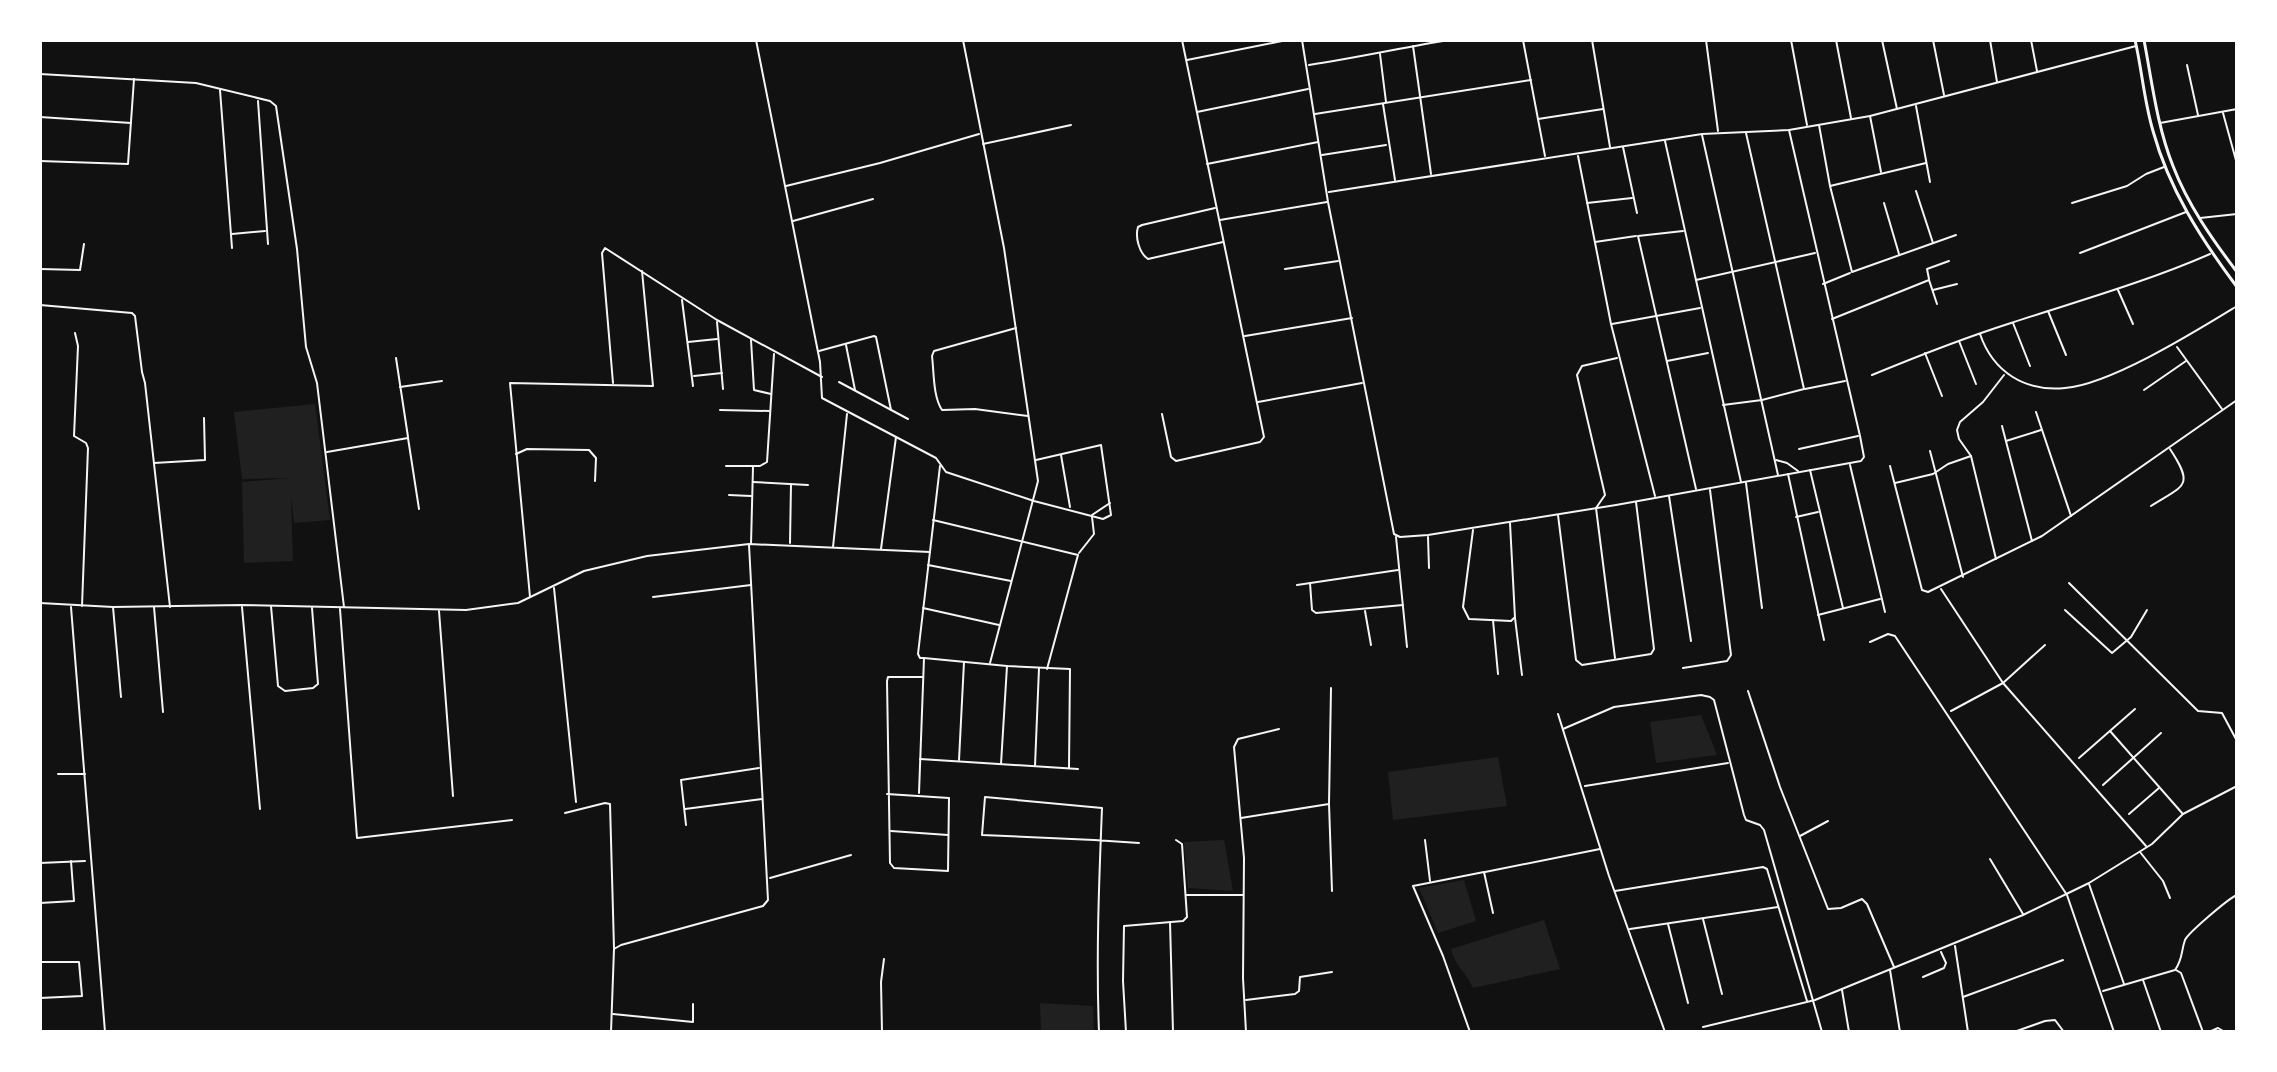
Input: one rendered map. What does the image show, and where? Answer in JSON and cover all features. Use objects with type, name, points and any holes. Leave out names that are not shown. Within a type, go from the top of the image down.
[{"type":"main road","points":[[2135,40],[2151,124],[2165,167],[2186,212],[2237,287]]},
{"type":"main road","points":[[2144,40],[2160,123],[2174,167],[2199,218],[2237,272]]},
{"type":"street","points":[[756,40],[823,377],[822,398],[936,458],[946,472],[1034,501],[1103,519],[1111,515],[1103,447],[1098,445],[1036,460]]},
{"type":"street","points":[[963,40],[1004,248],[1038,485],[990,663]]},
{"type":"street","points":[[1162,414],[1171,457],[1176,461],[1263,440],[1182,40]]},
{"type":"street","points":[[1185,60],[1287,40]]},
{"type":"street","points":[[1302,40],[1339,261],[1396,536],[1407,647]]},
{"type":"street","points":[[1307,65],[1448,40]]},
{"type":"street","points":[[1523,40],[1545,158]]},
{"type":"street","points":[[1592,40],[1610,148]]},
{"type":"street","points":[[1706,40],[1718,132]]},
{"type":"street","points":[[1791,40],[1808,127]]},
{"type":"street","points":[[1836,40],[1851,119]]},
{"type":"street","points":[[1882,40],[1897,110]]},
{"type":"street","points":[[1935,40],[1945,97]]},
{"type":"street","points":[[1990,40],[1997,82]]},
{"type":"street","points":[[2031,40],[2037,72]]},
{"type":"street","points":[[1413,46],[1431,175]]},
{"type":"street","points":[[1327,192],[1664,139],[1718,132],[1789,130],[1870,116],[2137,46]]},
{"type":"street","points":[[1380,54],[1395,181]]},
{"type":"street","points":[[2187,65],[2198,116]]},
{"type":"street","points":[[40,74],[196,83],[270,101],[277,110],[297,249],[305,336],[317,383],[326,453],[342,608],[357,838],[512,820]]},
{"type":"street","points":[[40,161],[125,166],[129,161],[134,78]]},
{"type":"street","points":[[1315,114],[1531,80]]},
{"type":"street","points":[[1196,112],[1309,88]]},
{"type":"street","points":[[220,89],[232,248]]},
{"type":"street","points":[[258,100],[268,244]]},
{"type":"street","points":[[1916,106],[1930,182]]},
{"type":"street","points":[[1538,119],[1604,109]]},
{"type":"street","points":[[2160,123],[2237,109]]},
{"type":"street","points":[[2222,112],[2237,164]]},
{"type":"street","points":[[1870,116],[1881,174]]},
{"type":"street","points":[[40,117],[131,123]]},
{"type":"street","points":[[982,144],[1071,125]]},
{"type":"street","points":[[1819,125],[1830,186],[1852,272]]},
{"type":"street","points":[[1396,536],[1428,535],[1669,496],[1863,459],[1789,130]]},
{"type":"street","points":[[1746,132],[1804,389]]},
{"type":"street","points":[[786,186],[980,134]]},
{"type":"street","points":[[1702,134],[1778,475]]},
{"type":"street","points":[[1664,139],[1723,405],[1744,483],[1762,608]]},
{"type":"street","points":[[1207,164],[1319,142]]},
{"type":"street","points":[[1320,155],[1389,145]]},
{"type":"street","points":[[1623,147],[1637,213]]},
{"type":"street","points":[[1578,154],[1611,324],[1655,498]]},
{"type":"street","points":[[1830,186],[1926,163]]},
{"type":"street","points":[[2072,203],[2127,186],[2165,167]]},
{"type":"street","points":[[1916,191],[1933,243]]},
{"type":"street","points":[[1586,204],[1634,198]]},
{"type":"street","points":[[793,221],[873,199]]},
{"type":"street","points":[[1220,220],[1328,202]]},
{"type":"street","points":[[1884,203],[1899,255]]},
{"type":"street","points":[[1217,207],[1142,225],[1136,234],[1142,253],[1148,259],[1224,241]]},
{"type":"street","points":[[2080,253],[2186,212]]},
{"type":"street","points":[[2199,218],[2237,214]]},
{"type":"street","points":[[231,234],[267,231]]},
{"type":"street","points":[[1594,242],[1683,231]]},
{"type":"street","points":[[1823,284],[1956,235]]},
{"type":"street","points":[[1638,236],[1696,491]]},
{"type":"street","points":[[40,269],[80,270],[84,244]]},
{"type":"street","points":[[613,385],[603,249],[608,249],[717,320],[823,377]]},
{"type":"street","points":[[1695,281],[1816,253]]},
{"type":"street","points":[[1872,375],[1925,353],[2118,289],[2211,253]]},
{"type":"street","points":[[1285,269],[1339,261]]},
{"type":"street","points":[[1937,304],[1927,271],[1929,267],[1949,261]]},
{"type":"street","points":[[530,598],[510,383],[650,387],[655,384],[642,271]]},
{"type":"street","points":[[1831,320],[1929,280]]},
{"type":"street","points":[[1932,290],[1957,284]]},
{"type":"street","points":[[2118,289],[2133,324]]},
{"type":"street","points":[[682,298],[693,386]]},
{"type":"street","points":[[40,305],[132,313],[135,316],[170,607]]},
{"type":"street","points":[[1980,334],[1989,355],[2005,374],[2017,381],[2050,388],[2081,385],[2162,349],[2237,306]]},
{"type":"street","points":[[1611,324],[1701,308]]},
{"type":"street","points":[[2048,311],[2066,355]]},
{"type":"street","points":[[1244,336],[1352,318]]},
{"type":"street","points":[[717,320],[723,389]]},
{"type":"street","points":[[2012,322],[2030,366]]},
{"type":"street","points":[[1016,328],[932,352],[937,398],[942,410],[975,409],[1029,416]]},
{"type":"street","points":[[75,333],[78,346],[74,436],[86,443],[88,448],[82,606]]},
{"type":"street","points":[[818,351],[876,337],[891,410]]},
{"type":"street","points":[[688,342],[718,339]]},
{"type":"street","points":[[751,339],[754,390],[771,394]]},
{"type":"street","points":[[1959,341],[1976,384]]},
{"type":"street","points":[[846,344],[855,391]]},
{"type":"street","points":[[2177,347],[2222,410]]},
{"type":"street","points":[[726,466],[764,465],[767,462],[774,352]]},
{"type":"street","points":[[1666,361],[1711,353]]},
{"type":"street","points":[[1925,353],[1942,396]]},
{"type":"street","points":[[1615,659],[1596,508],[1605,495],[1577,371],[1582,366],[1619,357]]},
{"type":"street","points":[[396,358],[419,509]]},
{"type":"street","points":[[2144,390],[2187,360]]},
{"type":"street","points":[[692,376],[722,373]]},
{"type":"street","points":[[1997,560],[1971,456],[1959,439],[1958,427],[2005,374]]},
{"type":"street","points":[[400,387],[442,381]]},
{"type":"street","points":[[1723,405],[1762,400],[1845,381]]},
{"type":"street","points":[[839,382],[908,419]]},
{"type":"street","points":[[1257,402],[1364,383]]},
{"type":"street","points":[[1890,466],[1922,590],[1928,592],[2032,542],[2071,518],[2237,400]]},
{"type":"street","points":[[720,410],[770,411]]},
{"type":"street","points":[[833,548],[847,412]]},
{"type":"street","points":[[2036,412],[2071,518]]},
{"type":"street","points":[[153,463],[205,460],[204,418]]},
{"type":"street","points":[[2002,426],[2032,542]]},
{"type":"street","points":[[2006,441],[2042,430]]},
{"type":"street","points":[[1799,449],[1860,436]]},
{"type":"street","points":[[881,550],[896,437]]},
{"type":"street","points":[[326,453],[408,438]]},
{"type":"street","points":[[2151,506],[2180,488],[2185,479],[2169,448]]},
{"type":"street","points":[[515,455],[527,449],[589,450],[596,458],[595,481]]},
{"type":"street","points":[[1930,451],[1963,577]]},
{"type":"street","points":[[1060,453],[1070,509]]},
{"type":"street","points":[[1894,483],[1936,473],[1948,464],[1971,456]]},
{"type":"street","points":[[1775,459],[1800,472]]},
{"type":"street","points":[[1849,464],[1885,612]]},
{"type":"street","points":[[614,949],[763,906],[768,900],[751,585],[753,466]]},
{"type":"street","points":[[940,466],[918,654],[920,658],[1070,669],[1069,768]]},
{"type":"street","points":[[1810,470],[1843,608]]},
{"type":"street","points":[[1788,474],[1824,640]]},
{"type":"street","points":[[753,482],[808,485]]},
{"type":"street","points":[[790,545],[791,484]]},
{"type":"street","points":[[1683,668],[1727,661],[1731,655],[1710,489]]},
{"type":"street","points":[[729,495],[752,496]]},
{"type":"street","points":[[1669,496],[1691,641]]},
{"type":"street","points":[[1558,514],[1576,660],[1582,665],[1651,654],[1654,649],[1636,501]]},
{"type":"street","points":[[1092,516],[1111,503]]},
{"type":"street","points":[[1796,517],[1819,512]]},
{"type":"street","points":[[1047,669],[1078,555],[1094,534],[1092,516]]},
{"type":"street","points":[[933,520],[1078,555]]},
{"type":"street","points":[[1510,522],[1515,618],[1522,675]]},
{"type":"street","points":[[1473,528],[1463,607],[1469,619],[1511,621],[1515,618]]},
{"type":"street","points":[[1428,535],[1429,568]]},
{"type":"street","points":[[40,603],[113,607],[241,605],[439,610],[503,607],[530,598],[571,576],[647,556],[750,544],[930,552]]},
{"type":"street","points":[[928,565],[1012,582]]},
{"type":"street","points":[[1297,585],[1399,570]]},
{"type":"street","points":[[1310,583],[1312,610],[1316,613],[1403,605]]},
{"type":"street","points":[[2069,583],[2198,711],[2222,713],[2237,741]]},
{"type":"street","points":[[653,597],[751,585]]},
{"type":"street","points":[[554,587],[576,802]]},
{"type":"street","points":[[1940,587],[2003,683],[2146,847]]},
{"type":"street","points":[[1818,615],[1882,599]]},
{"type":"street","points":[[70,605],[105,1032]]},
{"type":"street","points":[[241,605],[260,809]]},
{"type":"street","points":[[271,606],[278,686],[290,691],[313,688],[318,684],[311,607]]},
{"type":"street","points":[[113,607],[121,697]]},
{"type":"street","points":[[154,607],[163,712]]},
{"type":"street","points":[[922,608],[1000,625]]},
{"type":"street","points":[[1365,609],[1371,645]]},
{"type":"street","points":[[439,610],[453,796]]},
{"type":"street","points":[[2065,610],[2108,652],[2115,652],[2139,627],[2147,610]]},
{"type":"street","points":[[1493,620],[1498,674]]},
{"type":"street","points":[[1870,642],[1888,634],[1895,636],[2067,895],[2114,1032]]},
{"type":"street","points":[[1951,711],[2003,683],[2045,645]]},
{"type":"street","points":[[919,795],[924,658]]},
{"type":"street","points":[[959,761],[964,662]]},
{"type":"street","points":[[1001,765],[1007,666]]},
{"type":"street","points":[[1035,767],[1039,668]]},
{"type":"street","points":[[887,794],[949,798],[948,871],[894,868],[890,863],[887,794],[887,681],[888,677],[894,676],[923,677]]},
{"type":"street","points":[[1331,688],[1329,804],[1332,891]]},
{"type":"street","points":[[1748,691],[1798,837],[1828,909],[1841,908],[1862,899],[1867,904],[1894,968]]},
{"type":"street","points":[[1563,729],[1614,707],[1707,695],[1714,700],[1746,820],[1760,825],[1764,830],[1822,1032]]},
{"type":"street","points":[[2079,758],[2135,709]]},
{"type":"street","points":[[1558,714],[1600,849],[1665,1032]]},
{"type":"street","points":[[1246,1032],[1244,895],[1235,742],[1279,729]]},
{"type":"street","points":[[2110,731],[2183,814]]},
{"type":"street","points":[[2103,785],[2161,733]]},
{"type":"street","points":[[920,759],[1078,769]]},
{"type":"street","points":[[1582,786],[1730,763]]},
{"type":"street","points":[[686,825],[681,780],[760,768]]},
{"type":"street","points":[[58,774],[85,774]]},
{"type":"street","points":[[1703,1027],[1815,1000],[2023,915],[2089,883],[2146,847],[2183,814],[2237,786]]},
{"type":"street","points":[[2129,814],[2160,787]]},
{"type":"street","points":[[1099,1032],[1098,921],[1101,841],[1102,808],[985,797],[982,835],[1101,841],[1139,843]]},
{"type":"street","points":[[685,809],[763,799]]},
{"type":"street","points":[[565,813],[605,803],[611,807],[614,949],[611,1032]]},
{"type":"street","points":[[1240,818],[1329,804]]},
{"type":"street","points":[[1798,837],[1828,821]]},
{"type":"street","points":[[889,831],[950,835]]},
{"type":"street","points":[[1126,1032],[1124,926],[1186,920],[1182,844],[1176,840]]},
{"type":"street","points":[[1425,840],[1430,882]]},
{"type":"street","points":[[1470,1032],[1443,956],[1413,889],[1415,884],[1600,849]]},
{"type":"street","points":[[2139,852],[2163,881],[2170,898]]},
{"type":"street","points":[[768,879],[851,855]]},
{"type":"street","points":[[1990,859],[2023,915]]},
{"type":"street","points":[[40,903],[74,901],[71,861]]},
{"type":"street","points":[[40,863],[85,861]]},
{"type":"street","points":[[1615,891],[1763,867],[1770,873],[1807,1002]]},
{"type":"street","points":[[1484,872],[1493,913]]},
{"type":"street","points":[[2089,883],[2124,985]]},
{"type":"street","points":[[1186,895],[1244,895]]},
{"type":"street","points":[[2102,991],[2175,970],[2183,958],[2184,942],[2191,931],[2208,920],[2223,902],[2237,895]]},
{"type":"street","points":[[1629,929],[1779,907]]},
{"type":"street","points":[[1703,918],[1722,994]]},
{"type":"street","points":[[1170,922],[1173,1032]]},
{"type":"street","points":[[1668,923],[1688,1003]]},
{"type":"street","points":[[1955,945],[1968,1032]]},
{"type":"street","points":[[1923,977],[1944,968],[1946,963],[1941,951]]},
{"type":"street","points":[[882,1032],[884,959]]},
{"type":"street","points":[[1963,997],[2063,960]]},
{"type":"street","points":[[40,962],[79,962],[82,996],[40,998]]},
{"type":"street","points":[[1890,970],[1900,1032]]},
{"type":"street","points":[[2175,970],[2181,973],[2203,1032]]},
{"type":"street","points":[[1244,1000],[1295,994],[1299,991],[1300,977],[1332,972]]},
{"type":"street","points":[[2143,979],[2161,1032]]},
{"type":"street","points":[[1842,990],[1849,1032]]},
{"type":"street","points":[[611,1014],[693,1022],[693,1004]]},
{"type":"street","points":[[2014,1032],[2055,1020],[2064,1032]]},
{"type":"street","points":[[2209,1032],[2218,1028],[2225,1032]]},
{"type":"shaded area","points":[[315,404],[330,520],[294,523],[291,497],[293,561],[244,563],[242,482],[290,478],[242,479],[234,412]]},
{"type":"shaded area","points":[[1701,715],[1717,755],[1656,763],[1650,722]]},
{"type":"shaded area","points":[[1498,757],[1507,806],[1393,820],[1388,772]]},
{"type":"shaded area","points":[[1224,840],[1233,891],[1188,888],[1184,842]]},
{"type":"shaded area","points":[[1464,880],[1476,921],[1438,933],[1419,888]]},
{"type":"shaded area","points":[[1544,920],[1560,969],[1473,988],[1455,961],[1451,949]]},
{"type":"shaded area","points":[[1040,1003],[1093,1006],[1094,1032],[1041,1032]]}]
